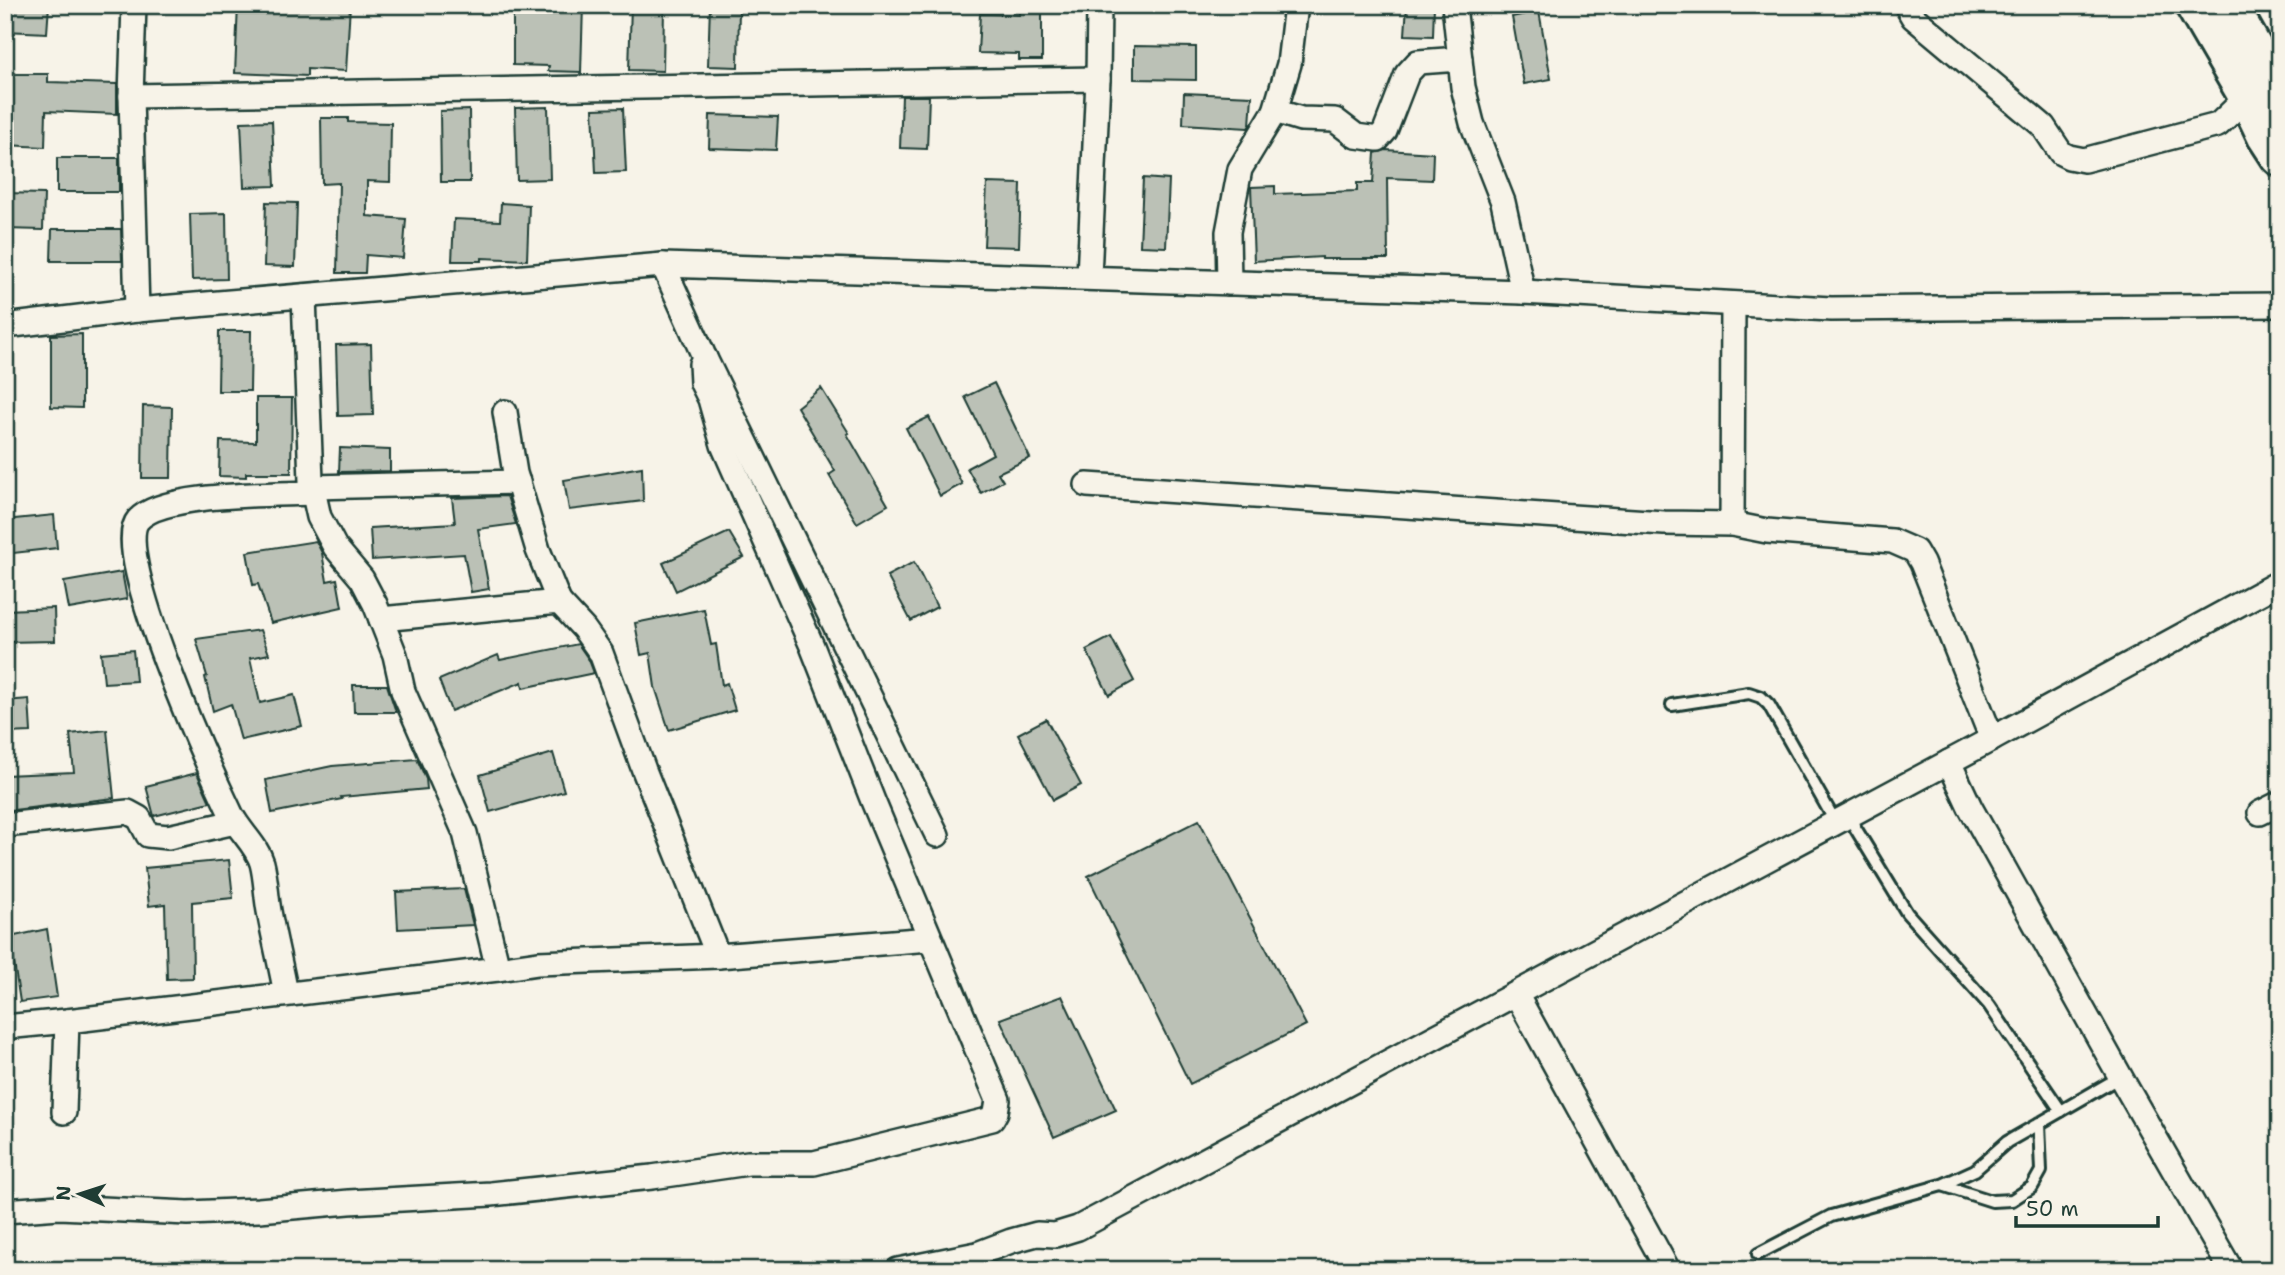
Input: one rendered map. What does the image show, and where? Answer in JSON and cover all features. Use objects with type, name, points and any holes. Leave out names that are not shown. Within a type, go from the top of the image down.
[{"type":"highway","points":[[2195,5],[2264,96]]},
{"type":"highway","points":[[2228,5],[2264,96],[2267,136],[2280,156]]},
{"type":"street","points":[[134,5],[131,96],[137,310]]},
{"type":"street","points":[[1089,276],[1098,79],[1098,5]]},
{"type":"street","points":[[1228,283],[1228,232],[1240,169],[1275,111],[1289,64],[1296,5]]},
{"type":"street","points":[[1454,5],[1460,59],[1472,123],[1503,202],[1523,292]]},
{"type":"street","points":[[1906,5],[1913,18],[2043,126],[2061,153],[2069,157],[2084,160],[2218,125],[2264,96]]},
{"type":"street","points":[[1275,111],[1301,119],[1335,120],[1356,136],[1378,139],[1385,131],[1407,74],[1418,62],[1460,59]]},
{"type":"street","points":[[131,96],[1098,79]]},
{"type":"street","points":[[663,265],[705,358],[937,835]]},
{"type":"street","points":[[5,326],[137,310],[663,265],[1089,276],[1523,292],[1845,309],[2280,305]]},
{"type":"street","points":[[304,296],[314,490],[319,517],[335,547],[362,579],[381,619],[395,655],[403,691],[465,832],[498,969]]},
{"type":"street","points":[[1732,524],[1733,305]]},
{"type":"street","points":[[5,1211],[59,1206],[188,1213],[491,1194],[652,1177],[748,1163],[814,1163],[992,1119],[998,1100],[812,646],[723,445],[710,400],[702,383],[701,364],[705,358]]},
{"type":"street","points":[[505,412],[518,482],[538,550],[559,602],[584,629],[601,653],[718,956]]},
{"type":"street","points":[[286,994],[261,862],[235,822],[167,667],[145,603],[132,531],[137,520],[147,512],[193,499],[314,490],[518,482]]},
{"type":"street","points":[[1087,485],[1664,523],[1732,524],[1767,531],[1892,541],[1915,551],[1992,739]]},
{"type":"street","points":[[898,1270],[937,1266],[1037,1234],[1055,1236],[1079,1228],[1950,762],[2280,582]]},
{"type":"street","points":[[381,619],[559,602]]},
{"type":"street","points":[[1950,762],[1970,807],[2231,1270]]},
{"type":"street","points":[[5,825],[128,812],[139,818],[148,835],[168,838],[235,822]]},
{"type":"street","points":[[5,1027],[559,961],[718,956],[930,939]]},
{"type":"street","points":[[1516,994],[1668,1270]]},
{"type":"street","points":[[64,1112],[67,1021]]},
{"type":"lane","points":[[1672,705],[1749,693],[1761,697],[1769,705],[1842,820],[1907,913],[1989,1005],[2061,1111]]},
{"type":"lane","points":[[1758,1254],[1831,1216],[1942,1185],[1975,1170],[2007,1142],[2120,1077]]},
{"type":"lane","points":[[1942,1185],[1992,1201],[2012,1199],[2032,1187],[2041,1171],[2039,1123]]},
{"type":"building","points":[[5,5],[49,5],[47,33],[5,31]]},
{"type":"building","points":[[238,5],[350,5],[346,71],[307,69],[307,76],[235,73]]},
{"type":"building","points":[[513,5],[583,5],[581,72],[548,71],[549,66],[513,65]]},
{"type":"building","points":[[631,5],[664,5],[663,71],[629,70]]},
{"type":"building","points":[[710,5],[739,5],[738,67],[708,66]]},
{"type":"building","points":[[1019,5],[1042,5],[1042,60],[1019,60],[1019,54],[978,53],[980,14],[1019,15]]},
{"type":"building","points":[[1407,5],[1434,5],[1433,36],[1405,35]]},
{"type":"building","points":[[1539,11],[1551,79],[1524,84],[1512,17]]},
{"type":"building","points":[[1134,46],[1196,47],[1196,80],[1134,79]]},
{"type":"building","points":[[5,74],[48,74],[48,82],[117,84],[117,114],[46,111],[45,147],[5,145]]},
{"type":"building","points":[[1184,93],[1252,96],[1250,125],[1248,128],[1183,124]]},
{"type":"building","points":[[902,96],[929,96],[927,149],[900,148]]},
{"type":"building","points":[[548,107],[550,179],[517,180],[515,108]]},
{"type":"building","points":[[623,108],[626,172],[596,173],[593,109]]},
{"type":"building","points":[[469,110],[470,182],[441,182],[440,111]]},
{"type":"building","points":[[710,115],[778,117],[776,150],[709,148]]},
{"type":"building","points":[[321,118],[391,123],[390,182],[367,181],[367,216],[406,219],[403,258],[366,255],[365,273],[337,273],[339,183],[322,184]]},
{"type":"building","points":[[272,121],[275,186],[244,187],[241,122]]},
{"type":"building","points":[[1386,150],[1433,153],[1432,180],[1387,178],[1388,259],[1322,257],[1254,261],[1251,187],[1275,186],[1275,194],[1357,191],[1357,183],[1373,183],[1375,153]]},
{"type":"building","points":[[57,158],[119,158],[119,192],[57,192]]},
{"type":"building","points":[[1143,178],[1169,180],[1166,247],[1140,246]]},
{"type":"building","points":[[987,183],[1021,184],[1019,247],[984,246]]},
{"type":"building","points":[[5,193],[44,194],[43,230],[5,229]]},
{"type":"building","points":[[266,202],[297,203],[295,267],[264,266]]},
{"type":"building","points":[[501,203],[529,205],[527,260],[482,258],[482,261],[452,261],[454,219],[500,221]]},
{"type":"building","points":[[226,213],[227,279],[192,280],[190,214]]},
{"type":"building","points":[[52,229],[121,229],[122,261],[51,261]]},
{"type":"building","points":[[219,331],[251,331],[250,391],[218,391]]},
{"type":"building","points":[[82,334],[82,408],[51,407],[51,335]]},
{"type":"building","points":[[371,344],[373,415],[338,416],[336,345]]},
{"type":"building","points":[[994,383],[1030,458],[998,473],[1003,481],[981,493],[967,468],[993,454],[965,397]]},
{"type":"building","points":[[821,388],[888,505],[857,523],[829,475],[835,471],[797,407]]},
{"type":"building","points":[[256,398],[292,398],[291,473],[246,473],[246,477],[219,476],[220,441],[256,442]]},
{"type":"building","points":[[143,406],[172,407],[171,478],[142,478]]},
{"type":"building","points":[[929,417],[962,484],[940,496],[906,428]]},
{"type":"building","points":[[340,448],[390,450],[390,471],[339,472]]},
{"type":"building","points":[[642,467],[643,501],[569,510],[564,480]]},
{"type":"building","points":[[507,496],[516,524],[478,529],[489,589],[471,592],[464,554],[372,560],[370,528],[455,523],[452,498]]},
{"type":"building","points":[[54,515],[57,548],[5,554],[5,520]]},
{"type":"building","points":[[729,532],[744,557],[676,591],[663,563]]},
{"type":"building","points":[[316,541],[322,553],[327,581],[337,579],[342,607],[271,623],[258,584],[253,585],[247,552]]},
{"type":"building","points":[[914,562],[937,607],[911,621],[887,576]]},
{"type":"building","points":[[122,572],[127,599],[69,609],[64,582]]},
{"type":"building","points":[[54,608],[55,641],[5,642],[5,610]]},
{"type":"building","points":[[704,609],[711,645],[716,644],[722,685],[727,683],[735,710],[669,730],[655,687],[650,653],[641,655],[635,623]]},
{"type":"building","points":[[260,630],[269,654],[250,658],[260,703],[294,695],[302,726],[241,740],[231,704],[213,711],[205,677],[207,676],[196,639]]},
{"type":"building","points":[[1111,637],[1134,681],[1109,695],[1086,650]]},
{"type":"building","points":[[578,644],[594,673],[523,688],[522,682],[451,711],[439,680],[498,655],[500,660]]},
{"type":"building","points":[[133,650],[136,681],[104,683],[101,653]]},
{"type":"building","points":[[353,685],[387,685],[396,712],[354,712]]},
{"type":"building","points":[[29,699],[31,732],[5,733],[5,701]]},
{"type":"building","points":[[1046,719],[1081,785],[1053,800],[1018,734]]},
{"type":"building","points":[[107,730],[114,798],[5,811],[5,775],[74,772],[70,734]]},
{"type":"building","points":[[553,753],[564,791],[490,812],[480,775]]},
{"type":"building","points":[[417,759],[426,779],[427,789],[341,797],[342,799],[272,813],[266,780],[332,766]]},
{"type":"building","points":[[197,773],[210,802],[154,816],[146,786]]},
{"type":"building","points":[[1199,820],[1306,1025],[1190,1084],[1088,876]]},
{"type":"building","points":[[229,860],[233,898],[192,902],[193,978],[167,979],[165,904],[149,906],[145,868]]},
{"type":"building","points":[[464,889],[473,925],[398,929],[396,892]]},
{"type":"building","points":[[47,929],[57,997],[20,1002],[10,937]]},
{"type":"building","points":[[1062,996],[1116,1110],[1054,1137],[1000,1019]]}]
